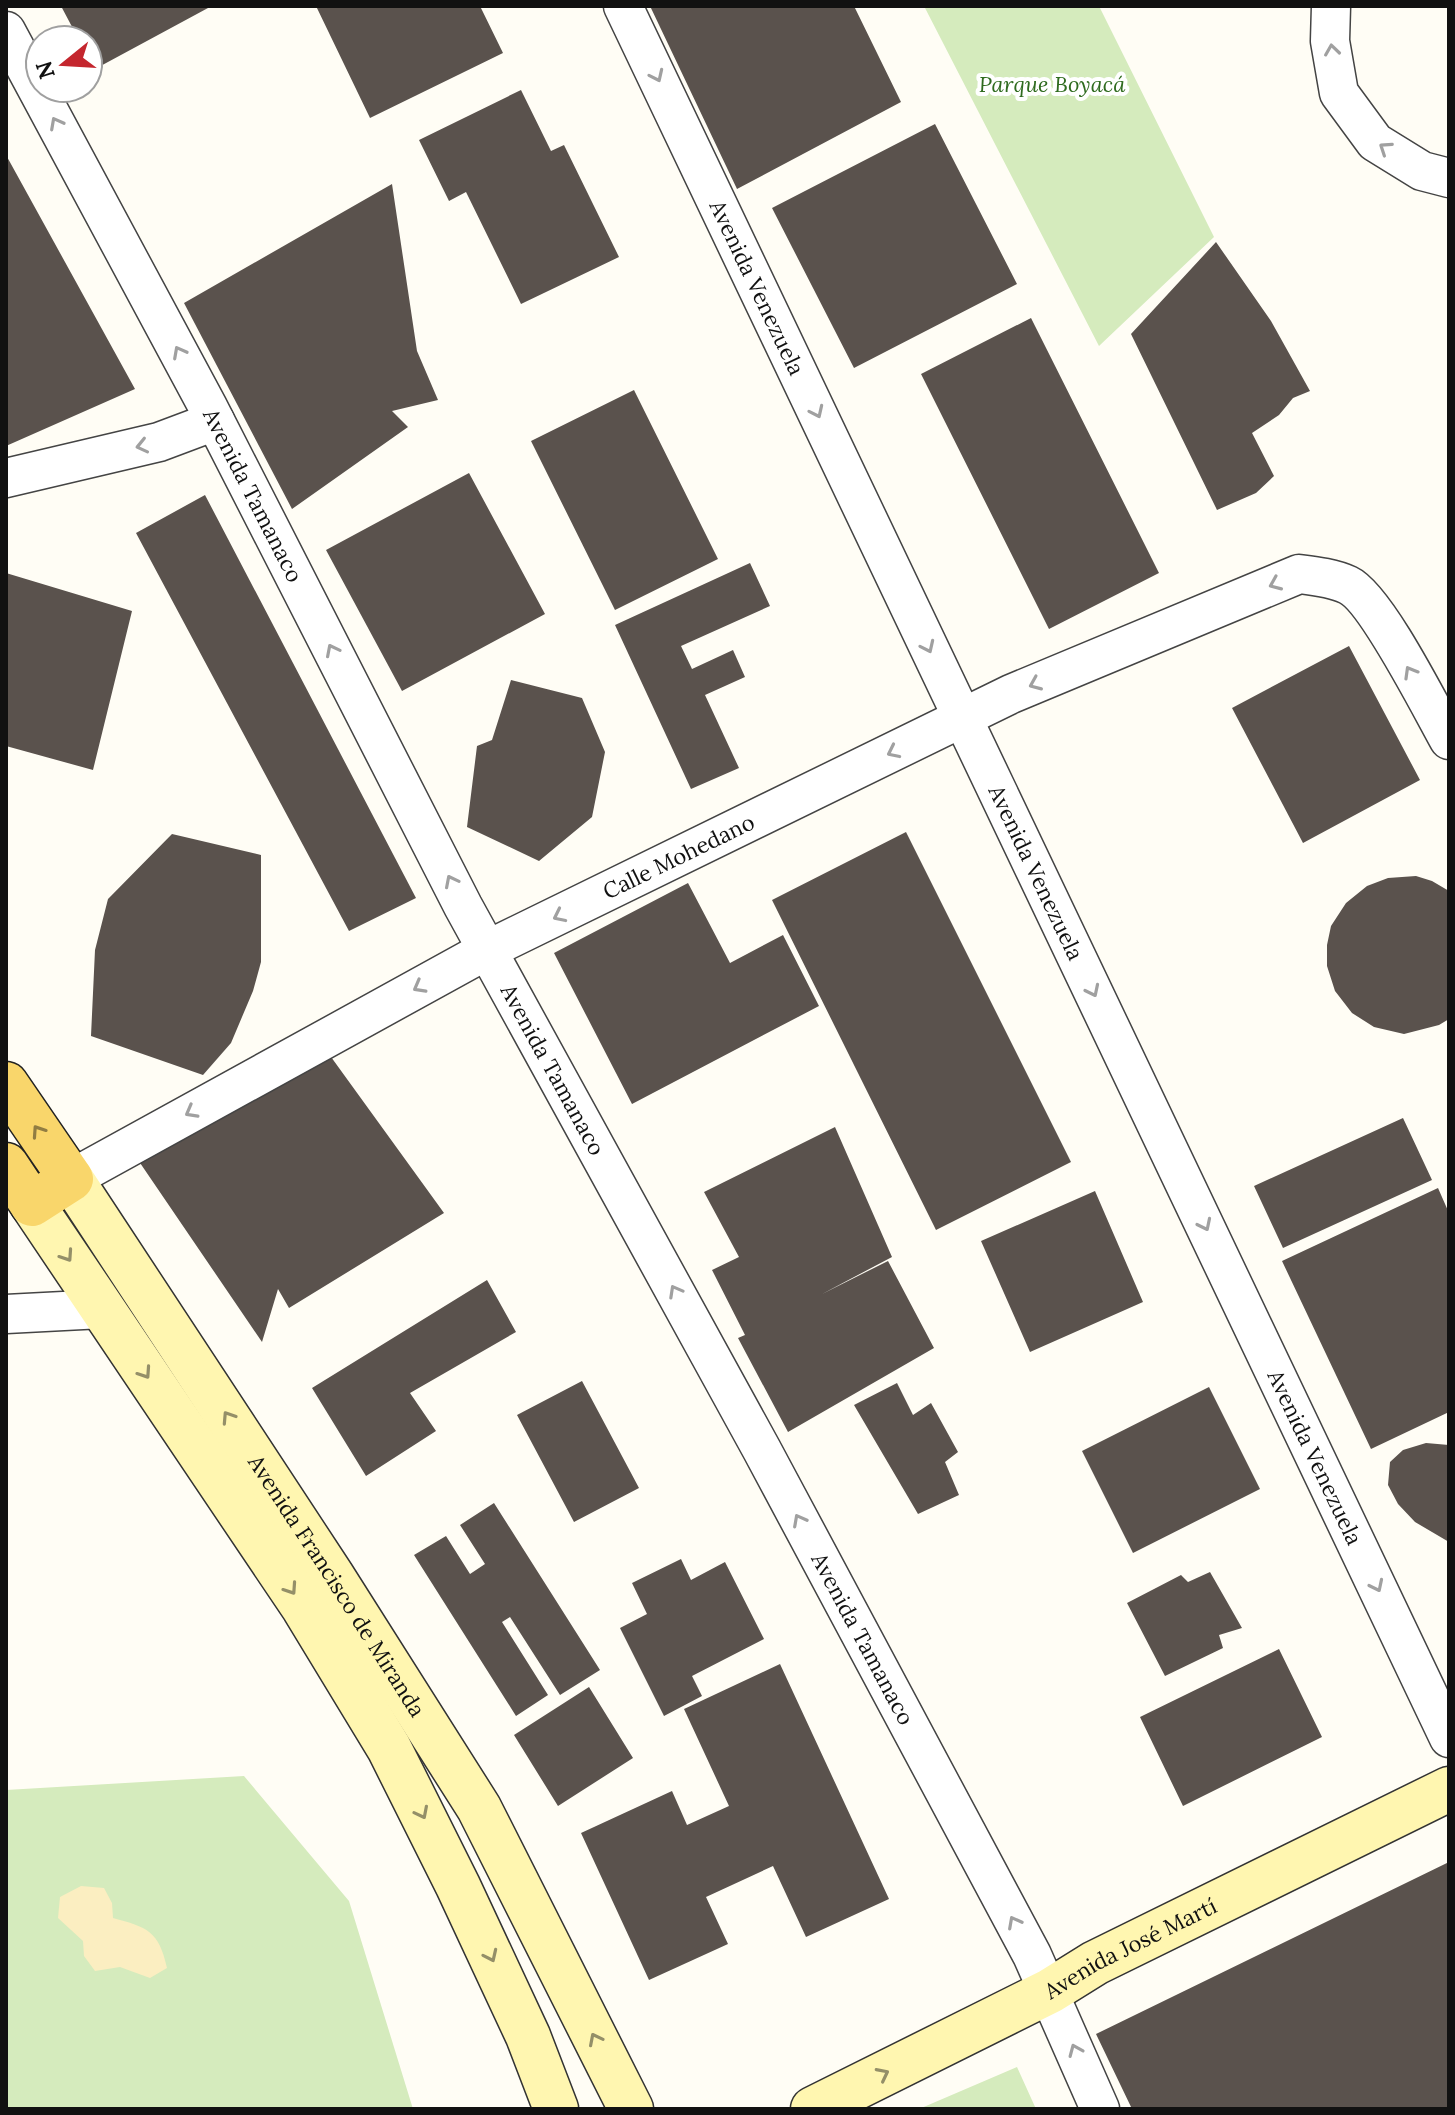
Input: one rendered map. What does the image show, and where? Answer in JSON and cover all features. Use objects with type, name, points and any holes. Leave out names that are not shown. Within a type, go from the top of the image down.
[{"type":"main road","name":"Avenida Francisco de Miranda","points":[[6,1084],[332,1576],[479,1808],[631,2109]]},
{"type":"main road","name":"Avenida Francisco de Miranda","points":[[6,1165],[304,1608],[389,1748],[528,2036],[556,2109]]},
{"type":"main road","name":"Calle Mohedano","points":[[32,1204],[71,1179]]},
{"type":"main road","name":"Avenida José Martí","points":[[813,2109],[1050,1991],[1109,1956],[1449,1789]]},
{"type":"main road","points":[[458,1886],[507,1921],[587,2109]]},
{"type":"main road","points":[[523,2109],[528,2036]]},
{"type":"street","name":"Avenida Venezuela","points":[[623,6],[1449,1738]]},
{"type":"street","points":[[1331,6],[1330,41],[1339,93],[1375,142],[1422,171],[1449,178]]},
{"type":"street","name":"Avenida Tamanaco","points":[[6,31],[215,421],[487,950],[762,1450],[1050,1991],[1100,2109]]},
{"type":"street","points":[[6,478],[159,442],[215,421]]},
{"type":"street","name":"Calle Mohedano","points":[[71,1179],[487,950],[1011,694],[1299,574],[1320,576],[1350,585],[1372,606],[1449,740]]},
{"type":"street","points":[[6,1314],[102,1309]]},
{"type":"green space","name":"Parque Boyacá","points":[[924,6],[1099,6],[1214,237],[1099,346]]},
{"type":"green space","points":[[244,1776],[349,1901],[413,2109],[6,2109],[6,1790]]},
{"type":"green space","points":[[1017,2067],[1036,2109],[919,2109]]},
{"type":"sand","points":[[81,1886],[104,1888],[112,1903],[113,1918],[150,1932],[160,1946],[167,1968],[150,1978],[120,1967],[95,1971],[84,1956],[83,1941],[58,1918],[60,1897]]},
{"type":"building","points":[[61,6],[208,8],[104,64],[104,24],[71,24]]},
{"type":"building","points":[[316,6],[480,6],[503,53],[370,118]]},
{"type":"building","points":[[650,6],[854,6],[901,102],[737,189]]},
{"type":"building","points":[[521,90],[551,151],[564,145],[619,257],[521,304],[466,192],[449,201],[419,140]]},
{"type":"building","points":[[935,124],[1017,284],[854,368],[772,208]]},
{"type":"building","points":[[6,155],[135,389],[6,446]]},
{"type":"building","points":[[392,184],[417,351],[438,400],[392,411],[408,427],[292,509],[184,303]]},
{"type":"building","points":[[1216,242],[1271,321],[1310,391],[1293,398],[1279,415],[1252,433],[1274,476],[1256,493],[1217,510],[1131,334]]},
{"type":"building","points":[[1031,318],[1159,573],[1049,629],[921,374]]},
{"type":"building","points":[[634,390],[718,559],[615,610],[531,441]]},
{"type":"building","points":[[469,473],[545,614],[402,691],[326,550]]},
{"type":"building","points":[[205,495],[416,898],[349,931],[136,533]]},
{"type":"building","points":[[750,563],[770,606],[681,646],[692,669],[733,650],[745,677],[705,695],[739,768],[691,789],[615,625]]},
{"type":"building","points":[[6,573],[132,611],[93,770],[6,746]]},
{"type":"building","points":[[1349,646],[1420,780],[1303,843],[1232,708]]},
{"type":"building","points":[[511,680],[582,698],[605,752],[592,817],[539,861],[467,827],[477,746],[492,740]]},
{"type":"building","points":[[906,832],[1071,1162],[936,1230],[772,900]]},
{"type":"building","points":[[172,834],[261,855],[261,962],[253,991],[231,1043],[203,1075],[91,1036],[95,950],[108,899]]},
{"type":"building","points":[[1416,876],[1449,891],[1449,1019],[1439,1025],[1404,1034],[1374,1027],[1352,1013],[1335,991],[1327,966],[1327,945],[1331,926],[1346,903],[1367,886],[1388,878]]},
{"type":"building","points":[[688,883],[730,963],[783,935],[819,1006],[632,1104],[554,953]]},
{"type":"building","points":[[326,1050],[444,1213],[289,1308],[278,1289],[262,1342],[136,1157]]},
{"type":"building","points":[[1403,1118],[1432,1180],[1283,1248],[1254,1186]]},
{"type":"building","points":[[835,1127],[892,1257],[822,1294],[888,1261],[934,1348],[788,1432],[738,1338],[745,1335],[712,1270],[739,1257],[704,1192]]},
{"type":"building","points":[[1438,1188],[1449,1213],[1449,1412],[1371,1449],[1282,1261]]},
{"type":"building","points":[[1095,1191],[1143,1302],[1030,1352],[981,1241]]},
{"type":"building","points":[[487,1280],[516,1332],[410,1393],[436,1431],[366,1476],[312,1388]]},
{"type":"building","points":[[582,1381],[639,1488],[574,1522],[517,1415]]},
{"type":"building","points":[[897,1383],[913,1415],[931,1403],[958,1452],[945,1462],[959,1495],[918,1514],[854,1405]]},
{"type":"building","points":[[1209,1387],[1260,1489],[1133,1553],[1082,1451]]},
{"type":"building","points":[[1426,1443],[1449,1445],[1449,1542],[1415,1522],[1398,1504],[1388,1485],[1390,1462],[1403,1450]]},
{"type":"building","points":[[494,1503],[600,1670],[560,1695],[510,1617],[502,1622],[548,1695],[516,1716],[414,1555],[446,1536],[470,1574],[485,1564],[460,1525]]},
{"type":"building","points":[[681,1559],[691,1580],[725,1562],[764,1639],[692,1676],[702,1696],[664,1716],[620,1628],[647,1614],[632,1583]]},
{"type":"building","points":[[1210,1572],[1242,1628],[1219,1635],[1223,1648],[1165,1676],[1127,1603],[1181,1575],[1188,1582]]},
{"type":"building","points":[[1279,1649],[1322,1737],[1183,1806],[1140,1717]]},
{"type":"building","points":[[780,1664],[889,1899],[806,1937],[773,1866],[706,1897],[728,1944],[649,1980],[581,1833],[672,1791],[687,1825],[729,1806],[684,1709]]},
{"type":"building","points":[[589,1687],[633,1758],[558,1806],[514,1735]]},
{"type":"building","points":[[1449,1862],[1449,2109],[1132,2109],[1096,2034]]}]
